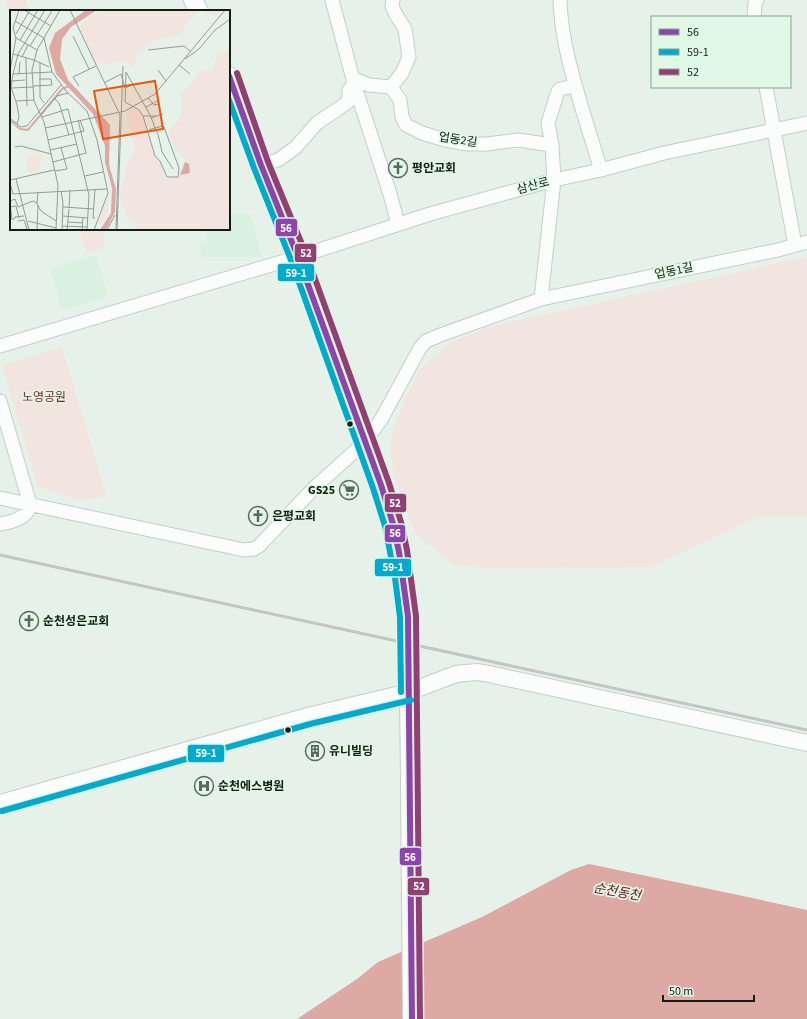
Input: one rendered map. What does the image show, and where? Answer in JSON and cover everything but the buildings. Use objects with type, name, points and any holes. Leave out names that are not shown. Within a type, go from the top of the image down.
[{"type":"main road","points":[[193,0],[198,10]]},
{"type":"main road","points":[[230,79],[261,164],[298,257],[364,442],[381,485],[393,524],[399,552],[408,616],[412,1019]]},
{"type":"street","points":[[332,0],[354,83],[398,224]]},
{"type":"street","points":[[261,164],[278,160],[295,148],[317,123],[349,101],[349,90],[357,80],[369,85],[391,87],[402,73],[409,57],[405,29],[392,6],[393,0]]},
{"type":"street","points":[[560,0],[566,52],[585,122],[601,170]]},
{"type":"street","points":[[754,16],[755,3],[757,0]]},
{"type":"street","points":[[541,299],[554,180],[552,145],[548,123],[558,91],[560,89],[575,86]]},
{"type":"street","name":"업동2길","points":[[391,87],[400,100],[402,117],[406,125],[422,133],[445,140],[468,144],[486,144],[518,140],[552,145]]},
{"type":"street","points":[[766,88],[773,130],[801,244]]},
{"type":"street","name":"삼산로","points":[[0,346],[298,257],[430,214],[554,180],[601,170],[664,153],[807,122]]},
{"type":"street","name":"업동1길","points":[[30,504],[244,550],[254,549],[259,546],[314,487],[364,442],[382,418],[420,348],[426,341],[541,299],[801,244]]},
{"type":"street","points":[[0,401],[30,504],[30,509],[26,514],[16,520],[0,524]]},
{"type":"street","points":[[0,498],[30,504]]},
{"type":"street","points":[[0,803],[308,716],[409,692],[456,674],[478,672],[807,743]]},
{"type":"shaded area","points":[[230,214],[250,214],[262,257],[201,258],[200,243],[207,242],[206,230],[230,230]]},
{"type":"shaded area","points":[[96,255],[108,297],[62,310],[50,268]]},
{"type":"green space","points":[[5,0],[26,0],[29,10],[10,10],[10,17]]},
{"type":"green space","points":[[79,230],[105,230],[103,248],[87,253]]},
{"type":"green space","points":[[807,257],[807,516],[760,516],[651,567],[493,568],[453,565],[415,533],[393,474],[390,445],[395,424],[419,369],[451,342],[492,326]]},
{"type":"green space","name":"노영공원","points":[[62,347],[107,497],[81,500],[38,487],[2,365]]},
{"type":"water","name":"순천동천","points":[[589,864],[807,910],[807,1019],[297,1019],[357,979],[378,962],[482,917],[571,870]]},
{"type":"railway","points":[[0,555],[807,730]]},
{"type":"transit line","name":"52","points":[[237,73],[268,162],[306,254],[389,483],[401,522],[407,550],[416,616],[420,1019]]},
{"type":"transit line","name":"56","points":[[230,79],[261,165],[298,257],[381,485],[393,524],[399,552],[408,616],[412,1019]]},
{"type":"transit line","name":"59-1","points":[[230,103],[254,168],[291,260],[373,488],[385,526],[395,578],[400,617],[401,692]]},
{"type":"transit line","name":"59-1","points":[[2,811],[310,724],[411,700]]},
{"type":"place","name":"평안교회","points":[[398,168]]},
{"type":"place","name":"GS25","points":[[349,490]]},
{"type":"place","name":"은평교회","points":[[258,516]]},
{"type":"place","name":"순천성은교회","points":[[29,621]]},
{"type":"place","name":"유니빌딩","points":[[315,751]]},
{"type":"place","name":"순천에스병원","points":[[204,786]]}]
